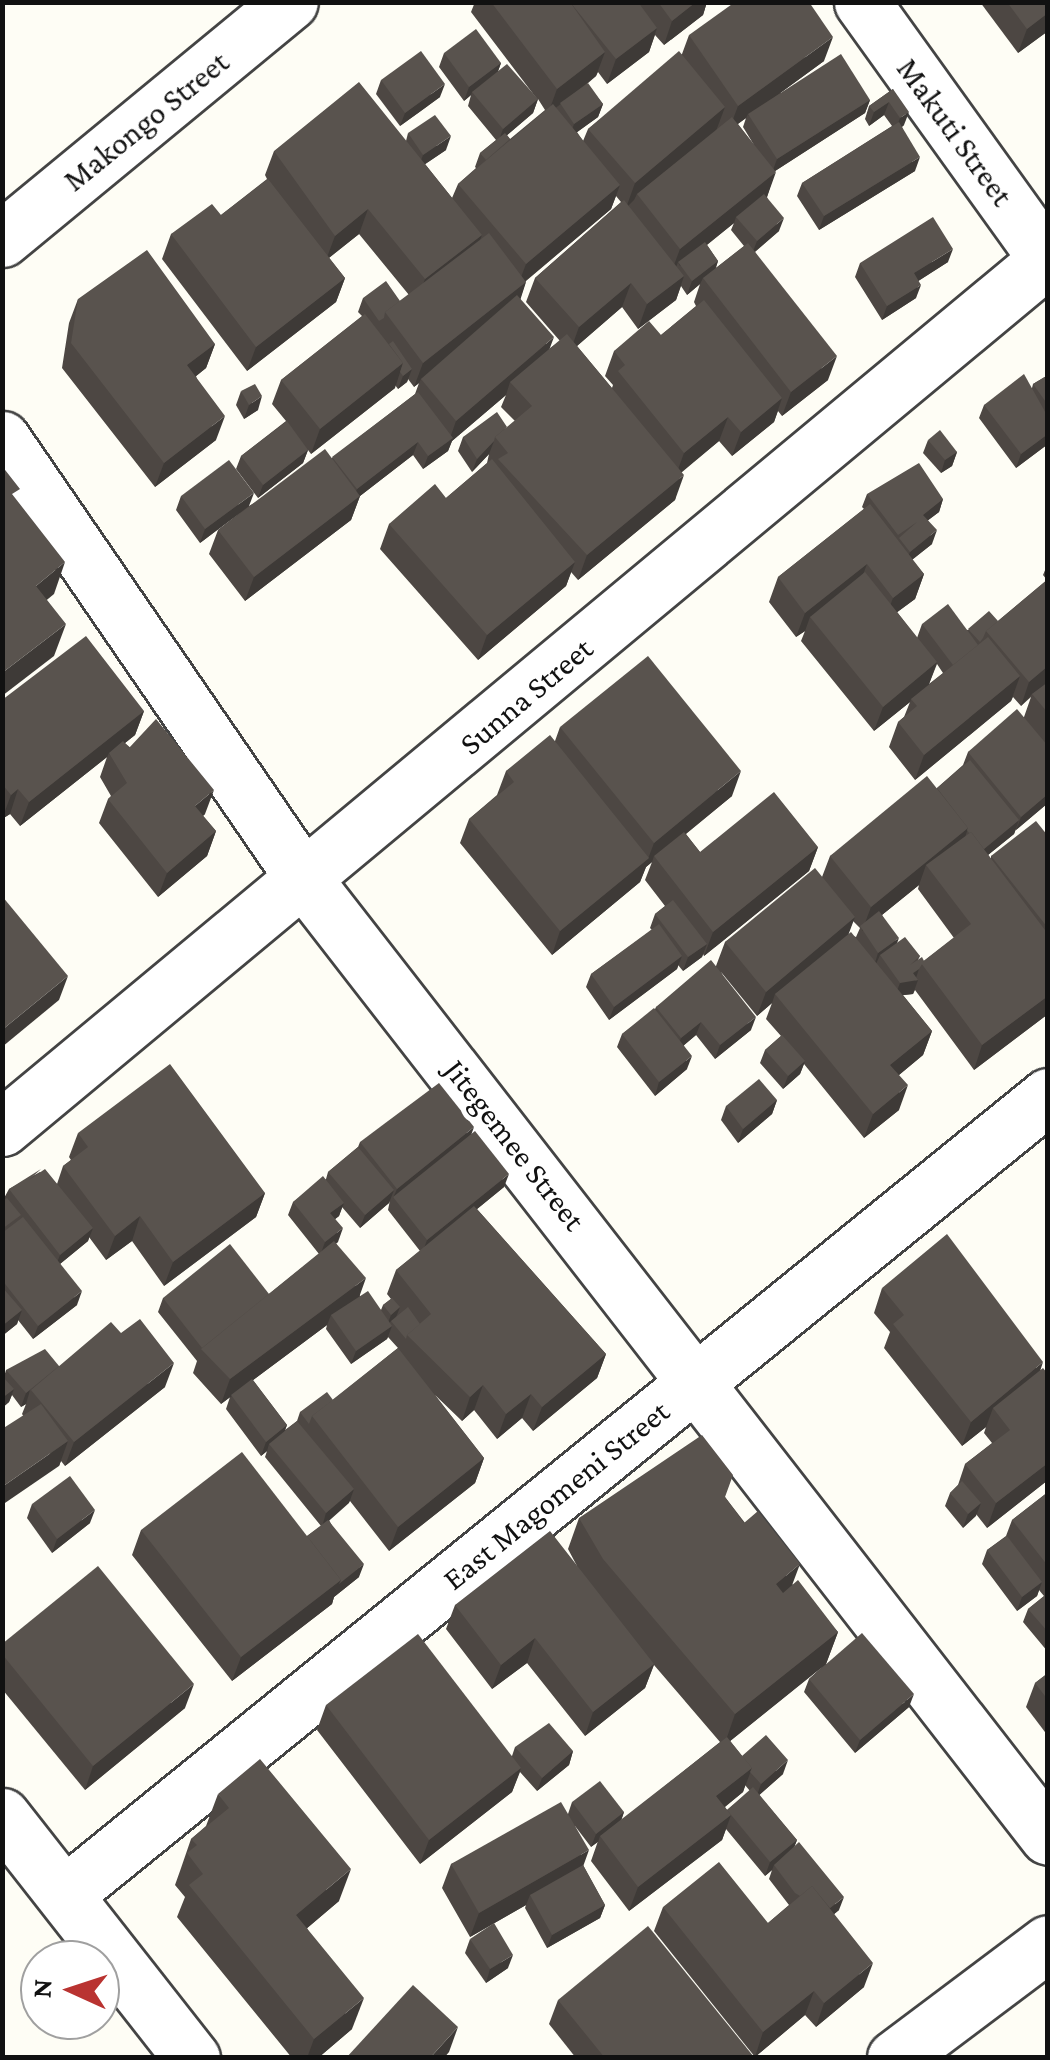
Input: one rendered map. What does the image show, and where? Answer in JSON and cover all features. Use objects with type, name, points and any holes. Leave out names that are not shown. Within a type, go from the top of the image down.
[{"type":"street","name":"Makongo Street","points":[[2,239],[290,2]]},
{"type":"street","name":"Makuti Street","points":[[862,2],[1047,261]]},
{"type":"street","name":"Sunna Street","points":[[2,1128],[306,882],[1047,261]]},
{"type":"street","name":"Jitegemee Street","points":[[2,439],[306,882],[700,1379],[1048,1837]]},
{"type":"street","name":"East Magomeni Street","points":[[64,1894],[1048,1096]]},
{"type":"street","points":[[2,1816],[192,2058]]},
{"type":"street","points":[[894,2058],[1048,1942]]},
{"type":"building","points":[[491,2],[570,2],[605,52],[557,89]]},
{"type":"building","points":[[570,2],[638,2],[657,28],[616,59]]},
{"type":"building","points":[[658,2],[696,2],[672,21]]},
{"type":"building","points":[[735,2],[809,2],[833,37],[738,106],[689,35]]},
{"type":"building","points":[[1007,2],[1048,2],[1048,13],[1027,29]]},
{"type":"building","points":[[476,29],[501,63],[469,87],[444,53]]},
{"type":"building","points":[[421,51],[445,84],[405,113],[381,80]]},
{"type":"building","points":[[679,51],[725,107],[635,183],[588,129]]},
{"type":"building","points":[[841,54],[870,100],[777,159],[748,114]]},
{"type":"building","points":[[507,64],[538,99],[503,129],[472,92]]},
{"type":"building","points":[[359,82],[482,235],[425,279],[368,209],[335,236],[274,151]]},
{"type":"building","points":[[588,83],[603,104],[574,124],[560,103]]},
{"type":"building","points":[[893,89],[909,112],[900,118],[889,102],[874,112],[869,106]]},
{"type":"building","points":[[553,104],[620,185],[526,264],[458,184]]},
{"type":"building","points":[[435,115],[451,136],[423,155],[408,133]]},
{"type":"building","points":[[732,117],[776,172],[680,249],[637,194]]},
{"type":"building","points":[[899,122],[920,157],[824,216],[802,183]]},
{"type":"building","points":[[505,133],[510,139],[486,160],[480,153]]},
{"type":"building","points":[[268,179],[345,278],[256,347],[171,234],[212,204],[221,215]]},
{"type":"building","points":[[764,194],[784,218],[757,241],[736,217]]},
{"type":"building","points":[[624,200],[684,276],[647,304],[631,283],[579,327],[535,278]]},
{"type":"building","points":[[933,217],[953,249],[914,273],[921,285],[887,306],[860,263]]},
{"type":"building","points":[[489,233],[526,282],[423,363],[385,312]]},
{"type":"building","points":[[705,242],[718,261],[692,281],[678,262]]},
{"type":"building","points":[[748,243],[837,356],[791,392],[703,278]]},
{"type":"building","points":[[147,250],[215,344],[187,365],[225,416],[164,463],[71,343],[78,299]]},
{"type":"building","points":[[386,281],[400,301],[379,321],[363,298]]},
{"type":"building","points":[[517,295],[554,337],[456,421],[421,379]]},
{"type":"building","points":[[704,300],[782,398],[741,432],[728,417],[684,453],[618,371],[625,365],[614,351],[649,321],[661,335]]},
{"type":"building","points":[[365,314],[403,363],[320,429],[281,380]]},
{"type":"building","points":[[567,334],[684,475],[587,555],[498,459],[508,453],[495,437],[532,406],[510,382]]},
{"type":"building","points":[[393,341],[412,369],[403,376],[403,363],[389,344]]},
{"type":"building","points":[[1024,374],[1048,417],[1048,434],[1021,454],[984,405]]},
{"type":"building","points":[[1048,375],[1048,405],[1033,384]]},
{"type":"building","points":[[255,384],[262,396],[249,405],[241,391]]},
{"type":"building","points":[[418,392],[453,438],[428,456],[418,442],[357,489],[332,457]]},
{"type":"building","points":[[497,412],[507,427],[477,459],[463,437]]},
{"type":"building","points":[[287,421],[308,450],[263,485],[241,456]]},
{"type":"building","points":[[940,430],[957,452],[945,460],[928,440]]},
{"type":"building","points":[[325,449],[360,496],[254,577],[218,530]]},
{"type":"building","points":[[492,459],[575,562],[487,635],[389,524],[435,484],[446,498]]},
{"type":"building","points":[[229,460],[254,493],[205,529],[181,496]]},
{"type":"building","points":[[919,463],[943,499],[923,515],[937,530],[910,552],[899,538],[917,522],[898,535],[867,494]]},
{"type":"building","points":[[2,466],[20,489],[12,494],[65,562],[36,586],[66,624],[2,673]]},
{"type":"building","points":[[870,504],[924,574],[893,598],[867,564],[805,613],[778,577]]},
{"type":"building","points":[[865,572],[937,662],[883,707],[810,617]]},
{"type":"building","points":[[1048,579],[1048,666],[1029,682],[986,631]]},
{"type":"building","points":[[948,604],[978,645],[953,665],[922,624]]},
{"type":"building","points":[[989,611],[998,621],[980,642],[968,629]]},
{"type":"building","points":[[86,636],[144,711],[29,802],[18,789],[11,795],[2,784],[2,700]]},
{"type":"building","points":[[988,637],[1020,676],[924,755],[898,722],[917,706],[911,699]]},
{"type":"building","points":[[648,656],[741,771],[654,843],[560,727]]},
{"type":"building","points":[[1048,682],[1048,713],[1032,694]]},
{"type":"building","points":[[1017,709],[1048,746],[1048,794],[1021,817],[968,752]]},
{"type":"building","points":[[156,719],[214,790],[195,806],[216,831],[167,873],[108,799],[127,783],[109,753],[123,741],[129,748]]},
{"type":"building","points":[[550,735],[649,858],[560,931],[469,819],[514,782],[506,771]]},
{"type":"building","points":[[970,760],[1019,820],[984,849],[937,788]]},
{"type":"building","points":[[927,776],[968,828],[871,907],[830,856]]},
{"type":"building","points":[[774,792],[818,847],[713,932],[654,856],[684,832],[700,852]]},
{"type":"building","points":[[1036,821],[1048,836],[1048,928],[991,856]]},
{"type":"building","points":[[971,832],[1048,934],[1048,996],[982,1045],[921,963],[971,924],[926,865]]},
{"type":"building","points":[[815,868],[855,917],[766,992],[725,942]]},
{"type":"building","points":[[2,896],[68,976],[2,1030]]},
{"type":"building","points":[[673,900],[707,944],[688,957],[655,914]]},
{"type":"building","points":[[879,911],[899,938],[878,953],[860,926]]},
{"type":"building","points":[[659,924],[682,956],[614,1007],[591,974]]},
{"type":"building","points":[[851,932],[932,1031],[890,1065],[908,1085],[873,1114],[775,994]]},
{"type":"building","points":[[905,937],[920,956],[910,965],[922,957],[924,961],[913,973],[918,980],[900,983],[880,955]]},
{"type":"building","points":[[711,960],[756,1017],[720,1045],[701,1022],[681,1038],[656,1007]]},
{"type":"building","points":[[654,1008],[692,1056],[659,1082],[622,1034]]},
{"type":"building","points":[[782,1035],[805,1061],[788,1076],[765,1050]]},
{"type":"building","points":[[170,1064],[265,1193],[173,1262],[140,1216],[115,1236],[63,1166],[88,1147],[78,1133]]},
{"type":"building","points":[[759,1079],[777,1100],[743,1129],[726,1106]]},
{"type":"building","points":[[439,1083],[474,1127],[397,1189],[360,1142]]},
{"type":"building","points":[[475,1131],[509,1174],[427,1240],[393,1197]]},
{"type":"building","points":[[358,1147],[394,1190],[365,1215],[328,1172]]},
{"type":"building","points":[[41,1169],[29,1180],[45,1169],[93,1228],[60,1255],[9,1189]]},
{"type":"building","points":[[323,1176],[344,1203],[330,1213],[343,1228],[325,1242],[293,1202]]},
{"type":"building","points":[[7,1198],[21,1215],[2,1229],[2,1201]]},
{"type":"building","points":[[474,1206],[606,1354],[542,1407],[531,1394],[506,1414],[483,1385],[470,1397],[407,1335],[431,1314],[396,1270]]},
{"type":"building","points":[[23,1217],[82,1291],[38,1326],[2,1280],[2,1233]]},
{"type":"building","points":[[947,1234],[1043,1362],[971,1422],[893,1324],[904,1315],[882,1288]]},
{"type":"building","points":[[334,1241],[366,1278],[230,1379],[201,1349]]},
{"type":"building","points":[[230,1244],[269,1294],[202,1348],[163,1298]]},
{"type":"building","points":[[2,1287],[22,1310],[2,1326]]},
{"type":"building","points":[[368,1291],[392,1326],[356,1351],[331,1315]]},
{"type":"building","points":[[392,1298],[400,1307],[391,1315],[383,1305]]},
{"type":"building","points":[[408,1307],[420,1324],[406,1339],[391,1321]]},
{"type":"building","points":[[140,1319],[174,1363],[74,1442],[31,1390],[111,1322],[121,1333]]},
{"type":"building","points":[[398,1348],[484,1458],[398,1527],[312,1416]]},
{"type":"building","points":[[45,1349],[59,1366],[26,1393],[6,1370]]},
{"type":"building","points":[[1043,1368],[1048,1374],[1048,1463],[996,1503],[965,1464],[1010,1430],[993,1408]]},
{"type":"building","points":[[2,1376],[14,1389],[2,1398]]},
{"type":"building","points":[[252,1379],[287,1425],[266,1442],[231,1395]]},
{"type":"building","points":[[327,1392],[333,1400],[312,1416],[309,1424],[300,1412]]},
{"type":"building","points":[[41,1404],[68,1441],[2,1487],[2,1429]]},
{"type":"building","points":[[297,1421],[354,1489],[326,1513],[269,1444]]},
{"type":"building","points":[[702,1435],[733,1475],[725,1497],[744,1523],[758,1511],[800,1564],[776,1584],[783,1593],[798,1580],[838,1632],[735,1714],[603,1559],[579,1518]]},
{"type":"building","points":[[242,1452],[341,1580],[241,1657],[141,1530]]},
{"type":"building","points":[[70,1476],[95,1510],[57,1539],[32,1504]]},
{"type":"building","points":[[962,1481],[981,1503],[968,1514],[950,1493]]},
{"type":"building","points":[[1048,1492],[1048,1566],[1012,1520]]},
{"type":"building","points":[[328,1520],[364,1564],[339,1584],[341,1580],[307,1536]]},
{"type":"building","points":[[550,1531],[654,1664],[593,1712],[535,1638],[501,1665],[455,1605]]},
{"type":"building","points":[[1007,1536],[1042,1582],[1022,1597],[987,1550]]},
{"type":"building","points":[[98,1566],[194,1684],[93,1766],[2,1654],[2,1644]]},
{"type":"building","points":[[1048,1593],[1048,1632],[1028,1609]]},
{"type":"building","points":[[862,1633],[914,1694],[860,1740],[809,1679]]},
{"type":"building","points":[[418,1634],[521,1768],[429,1840],[326,1705]]},
{"type":"building","points":[[1048,1673],[1048,1700],[1035,1683]]},
{"type":"building","points":[[549,1723],[573,1751],[542,1778],[515,1747]]},
{"type":"building","points":[[766,1735],[788,1760],[761,1784],[742,1756]]},
{"type":"building","points":[[727,1737],[752,1768],[716,1796],[731,1815],[638,1887],[600,1836]]},
{"type":"building","points":[[260,1759],[351,1869],[296,1915],[364,1998],[314,2039],[189,1885],[203,1874],[187,1853],[197,1845],[191,1839],[229,1808],[218,1794]]},
{"type":"building","points":[[600,1781],[624,1812],[596,1834],[572,1802]]},
{"type":"building","points":[[753,1787],[797,1840],[770,1862],[727,1810]]},
{"type":"building","points":[[561,1802],[589,1850],[479,1913],[451,1864]]},
{"type":"building","points":[[799,1842],[844,1897],[830,1908],[812,1886],[800,1896],[795,1893],[774,1865]]},
{"type":"building","points":[[719,1862],[768,1923],[812,1886],[873,1963],[824,2003],[814,1991],[763,2032],[663,1907]]},
{"type":"building","points":[[583,1865],[605,1905],[552,1935],[530,1895]]},
{"type":"building","points":[[494,1923],[513,1955],[490,1969],[470,1939]]},
{"type":"building","points":[[648,1926],[753,2058],[605,2058],[558,2000]]},
{"type":"building","points":[[413,1985],[458,2027],[430,2058],[346,2058]]}]
